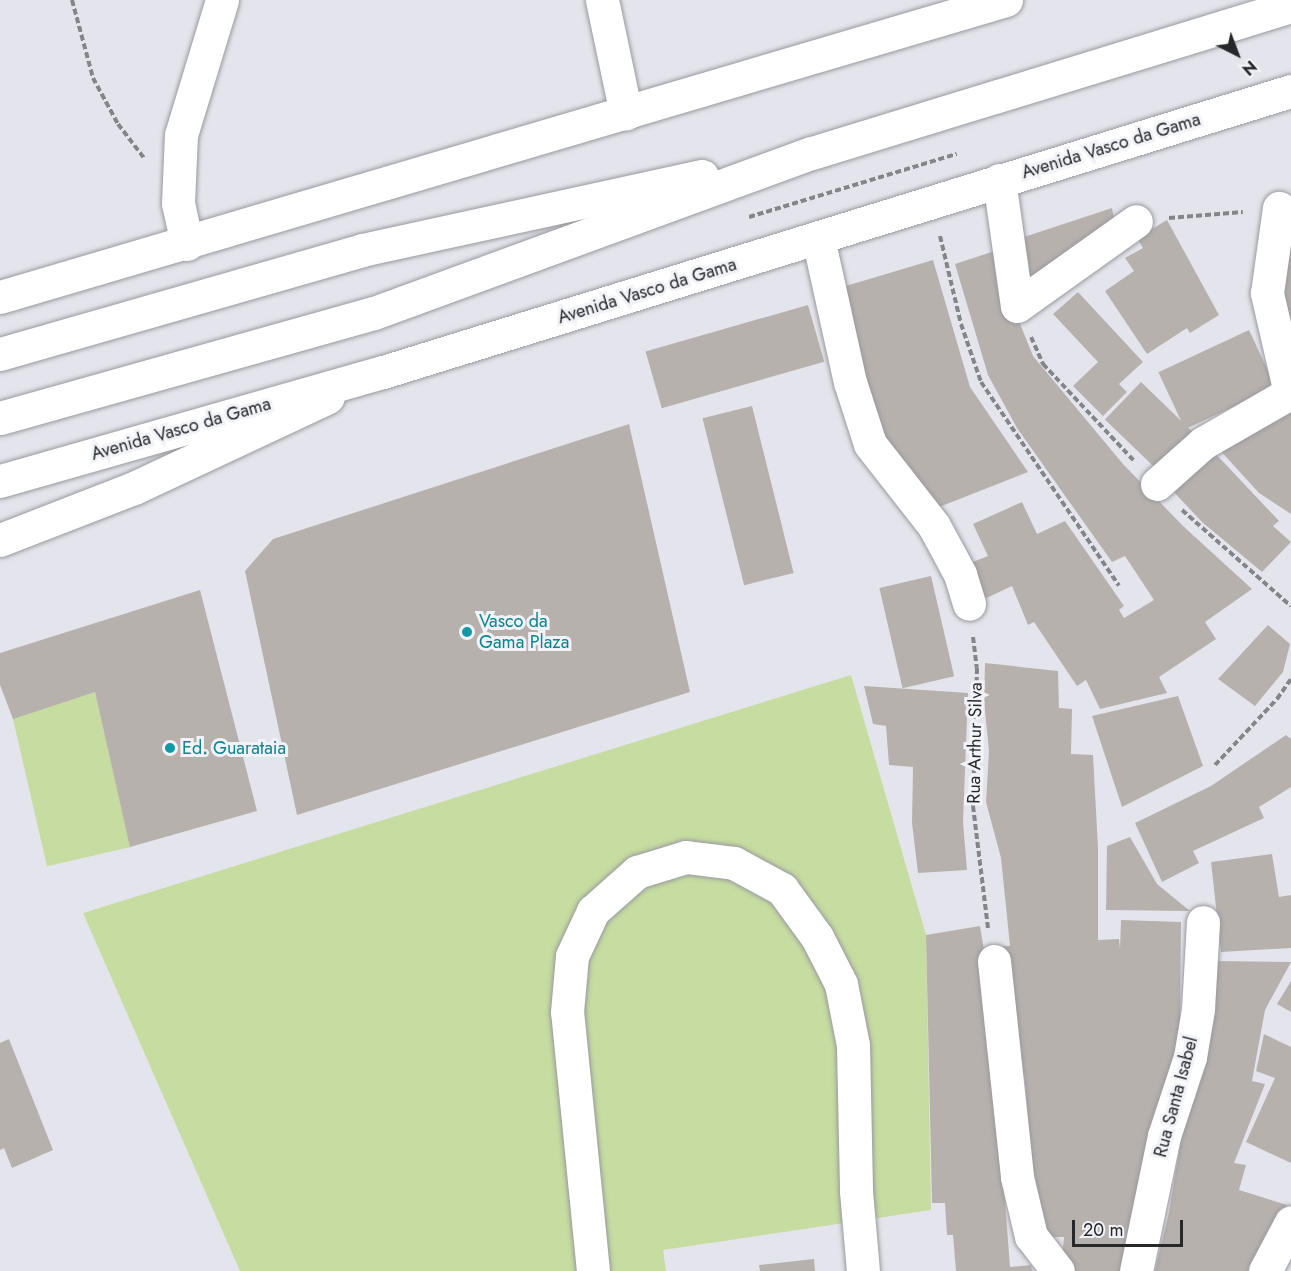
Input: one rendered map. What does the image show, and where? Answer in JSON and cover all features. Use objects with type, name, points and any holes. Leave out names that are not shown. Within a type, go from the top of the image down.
[{"type":"street","points":[[187,244],[178,203],[181,135],[222,0]]},
{"type":"street","points":[[602,0],[627,114]]},
{"type":"street","points":[[0,297],[187,244],[1006,0]]},
{"type":"street","points":[[0,418],[374,313],[812,153],[1291,6]]},
{"type":"street","name":"Avenida Vasco da Gama","points":[[0,481],[383,372],[1291,91]]},
{"type":"street","points":[[0,354],[362,250],[812,153]]},
{"type":"street","points":[[999,180],[1017,306],[1136,221]]},
{"type":"street","points":[[1157,484],[1203,442],[1290,393],[1267,293],[1279,208]]},
{"type":"street","points":[[818,238],[862,426],[883,463],[948,548],[969,604]]},
{"type":"street","points":[[0,540],[134,488],[383,372]]},
{"type":"street","points":[[593,1271],[567,1012],[572,956],[593,910],[637,872],[686,857],[734,863],[782,889],[817,937],[841,984],[853,1045],[856,1191],[863,1271]]},
{"type":"street","name":"Rua Santa Isabel","points":[[1137,1271],[1163,1140],[1190,1057],[1198,1009],[1203,922]]},
{"type":"street","points":[[994,962],[1017,1177],[1031,1236],[1058,1271]]},
{"type":"street","points":[[1265,1271],[1291,1222]]},
{"type":"path","points":[[72,0],[93,78],[118,124],[178,203]]},
{"type":"path","points":[[932,201],[961,324],[981,382],[1119,586]]},
{"type":"path","points":[[1136,221],[1279,208]]},
{"type":"path","name":"Rua Arthur Silva","points":[[969,604],[977,668],[973,806],[994,962]]},
{"type":"path","points":[[1215,765],[1277,699],[1291,679]]},
{"type":"green space","points":[[851,675],[926,935],[931,1210],[663,1250],[666,1271],[240,1271],[83,913]]},
{"type":"green space","points":[[95,692],[131,847],[47,866],[11,711]]},
{"type":"building","points":[[1291,199],[1291,336],[1281,296]]},
{"type":"building","points":[[1112,208],[1117,234],[1030,280],[1018,239]]},
{"type":"building","points":[[1167,220],[1219,315],[1190,333],[1187,328],[1147,354],[1105,291],[1134,271],[1125,258],[1143,248],[1137,238]]},
{"type":"building","points":[[998,250],[1009,296],[1033,356],[1123,464],[1183,526],[1252,589],[1205,622],[1216,639],[1159,677],[1167,693],[1100,709],[1086,680],[1077,686],[1034,622],[1028,625],[1012,586],[978,602],[965,565],[988,556],[973,524],[1022,502],[1037,534],[1065,521],[1124,606],[1119,610],[1124,618],[1154,600],[1125,556],[1112,562],[1017,428],[988,375],[955,264]]},
{"type":"building","points":[[933,260],[970,387],[1028,472],[934,509],[885,454],[839,288]]},
{"type":"building","points":[[1078,292],[1143,362],[1119,384],[1127,392],[1103,416],[1073,386],[1098,362],[1053,314]]},
{"type":"building","points":[[808,305],[824,362],[662,408],[646,352]]},
{"type":"building","points":[[1249,330],[1276,387],[1185,429],[1158,372]]},
{"type":"building","points":[[1141,382],[1194,433],[1157,470],[1105,419]]},
{"type":"building","points":[[752,406],[794,573],[744,585],[703,418]]},
{"type":"building","points":[[1291,408],[1291,514],[1259,493],[1217,447]]},
{"type":"building","name":"Vasco da Gama Plaza","points":[[629,424],[690,692],[297,815],[245,571],[273,539]]},
{"type":"building","points":[[1214,452],[1279,521],[1273,526],[1291,542],[1262,572],[1202,522],[1170,488]]},
{"type":"building","points":[[931,576],[954,676],[903,688],[879,588]]},
{"type":"building","points":[[200,590],[257,811],[130,847],[95,692],[13,719],[0,685],[0,653]]},
{"type":"building","points":[[1268,625],[1290,644],[1283,672],[1255,706],[1218,679]]},
{"type":"building","points":[[985,663],[1058,671],[1059,708],[1072,709],[1071,754],[1093,755],[1098,848],[1098,940],[1119,939],[1120,949],[1121,920],[1181,922],[1180,1033],[1129,1271],[1061,1271],[1064,1237],[1040,1237],[1024,1074],[1014,1074],[1009,982],[1003,946],[1010,946],[1001,858],[986,802],[989,751],[984,701]]},
{"type":"building","points":[[864,686],[968,693],[963,822],[967,870],[918,873],[912,823],[913,767],[889,765],[886,726],[873,724]]},
{"type":"building","points":[[1178,696],[1203,766],[1122,807],[1092,716]]},
{"type":"building","points":[[1286,735],[1291,739],[1291,787],[1259,807],[1264,818],[1193,851],[1199,863],[1162,882],[1135,823],[1211,786]]},
{"type":"building","points":[[1130,837],[1157,884],[1190,911],[1106,910],[1107,846]]},
{"type":"building","points":[[1272,854],[1279,897],[1291,895],[1291,948],[1221,952],[1211,862]]},
{"type":"building","points":[[980,926],[987,968],[1010,1267],[1031,1265],[1032,1271],[956,1271],[953,1235],[947,1235],[945,1203],[932,1203],[926,935]]},
{"type":"building","points":[[1211,961],[1291,962],[1265,1010],[1252,1081],[1265,1084],[1234,1163],[1246,1165],[1239,1190],[1287,1205],[1253,1271],[1155,1271],[1169,1212]]},
{"type":"building","points":[[1291,981],[1291,1012],[1277,1004]]},
{"type":"building","points":[[1264,1034],[1291,1047],[1291,1163],[1246,1142],[1275,1078],[1256,1071]]},
{"type":"building","points":[[9,1039],[53,1150],[12,1168],[4,1148],[0,1150],[0,1043]]},
{"type":"building","points":[[814,1259],[815,1271],[760,1271],[759,1265]]},
{"type":"place","name":"Vasco da Gama Plaza","points":[[467,632]]},
{"type":"place","name":"Ed. Guarataia","points":[[170,748]]}]
